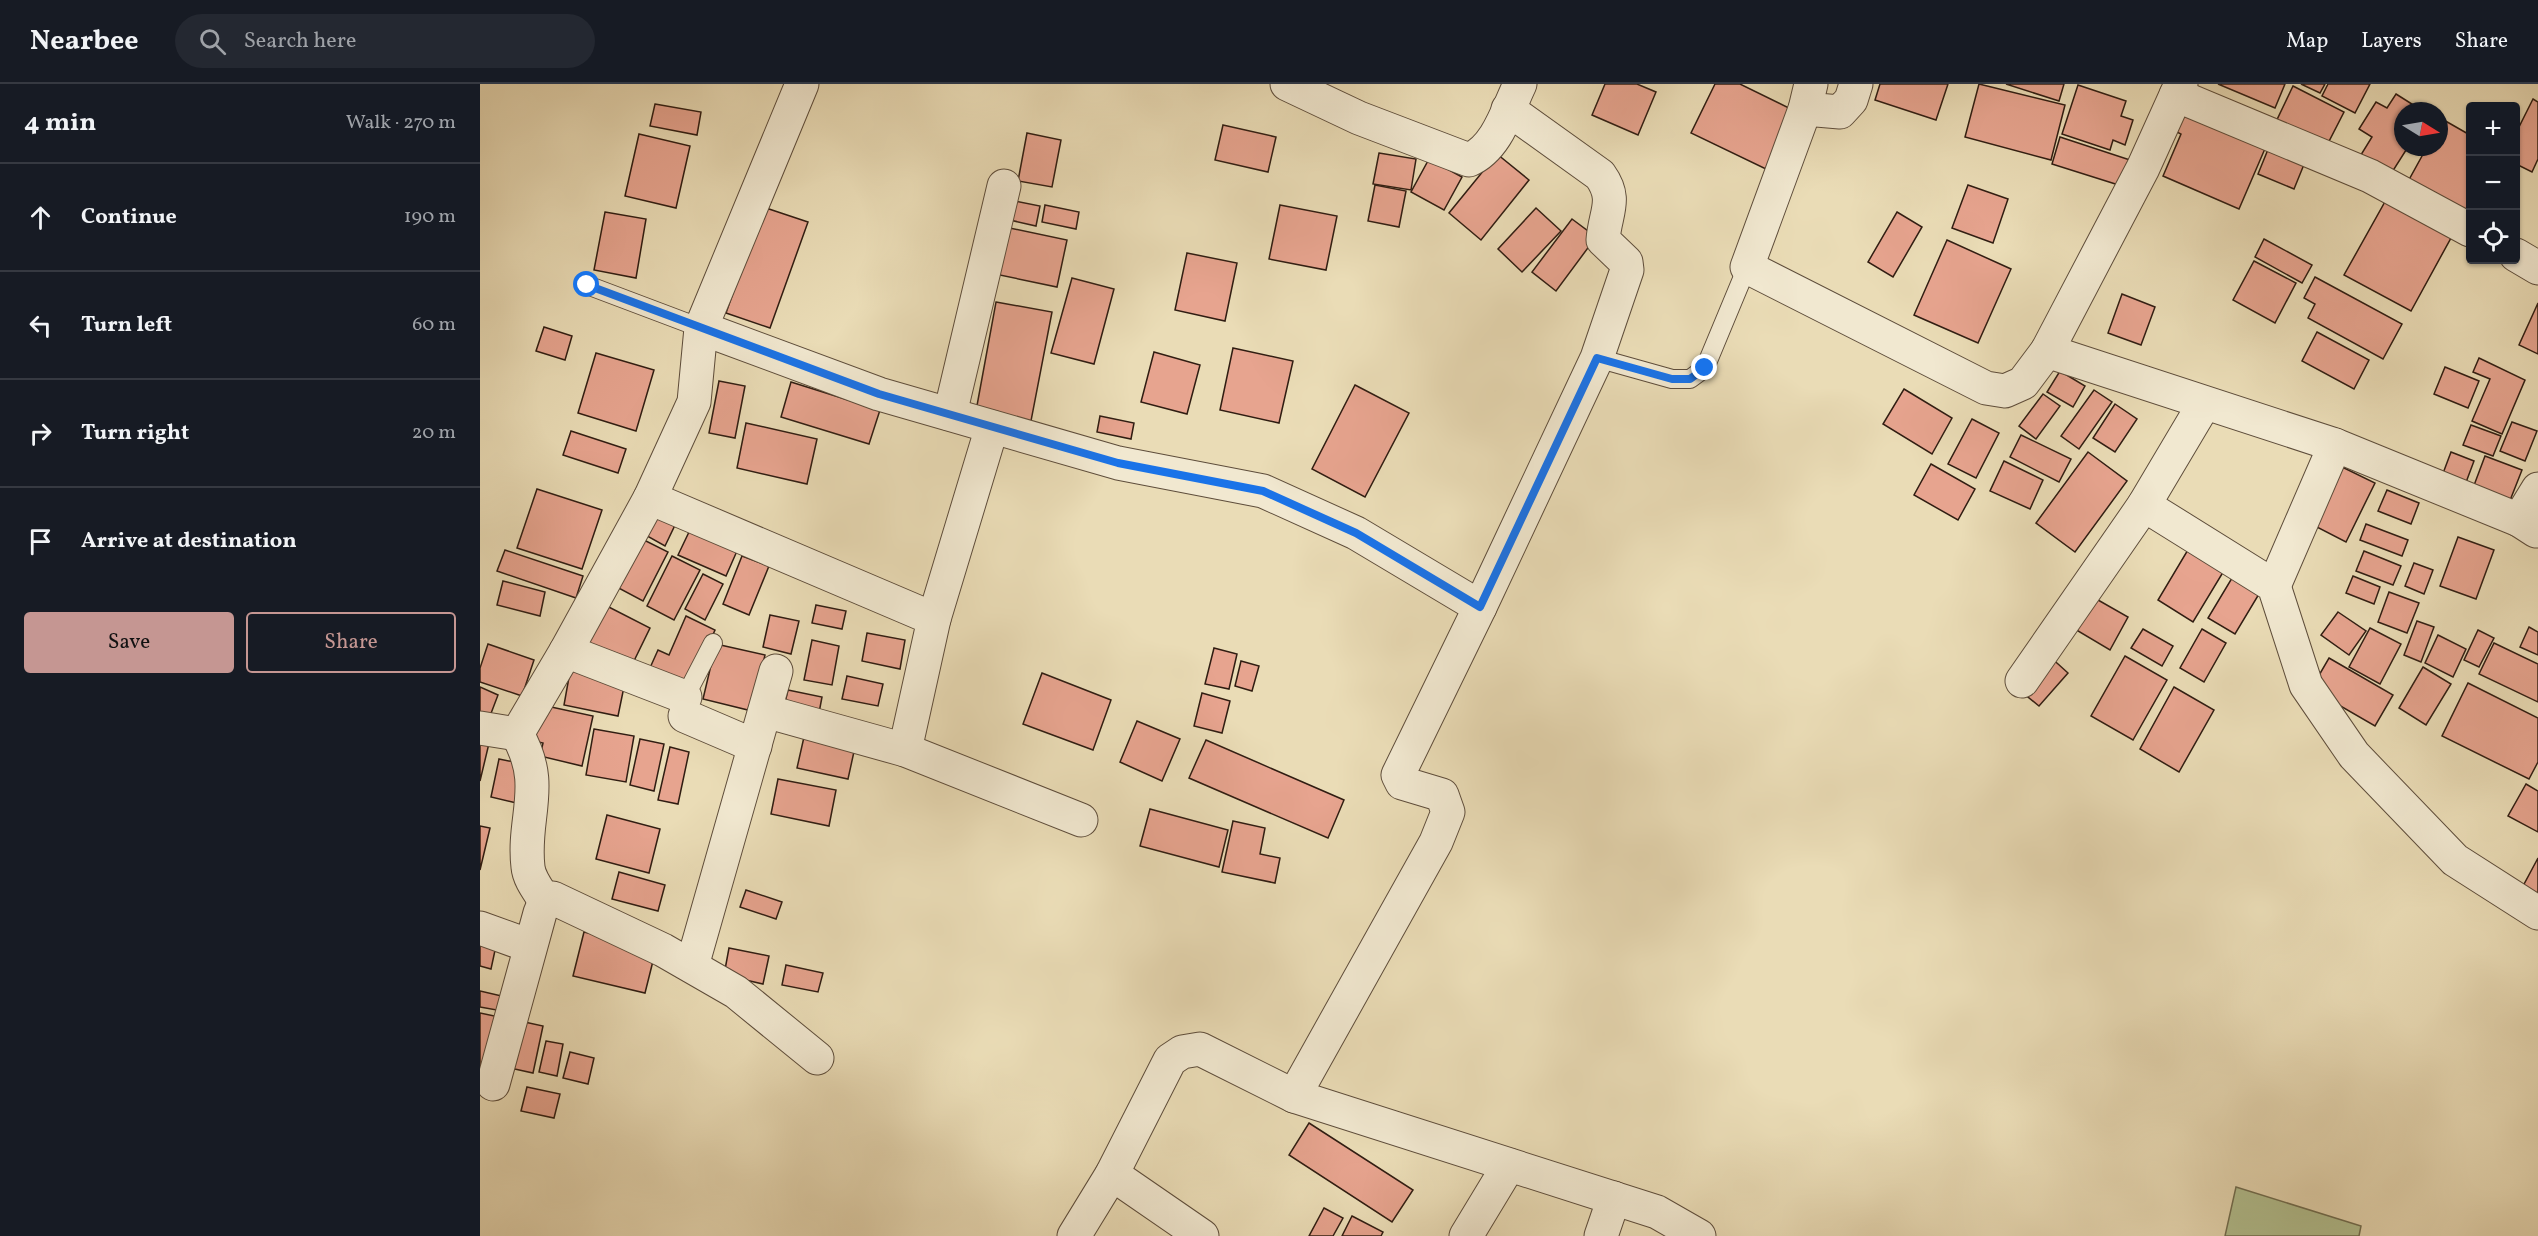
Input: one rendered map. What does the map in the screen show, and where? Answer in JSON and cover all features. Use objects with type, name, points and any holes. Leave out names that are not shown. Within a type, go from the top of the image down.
[{"type":"street","points":[[517,734],[566,651],[650,498],[694,402],[701,328],[802,84]]},
{"type":"street","points":[[1287,84],[1359,118],[1468,160],[1482,154],[1514,96],[1600,175],[1608,186],[1611,202],[1603,240],[1626,262],[1627,270],[1597,358],[1398,775],[1402,783],[1442,795],[1448,812],[1436,842],[1294,1096]]},
{"type":"street","points":[[1857,84],[1851,100],[1840,112],[1808,96],[1747,267],[1986,388],[2005,391],[2023,383],[2047,351],[2143,168],[2178,90],[2370,176],[2466,228]]},
{"type":"street","points":[[950,414],[1004,186]]},
{"type":"street","points":[[2520,257],[2538,268]]},
{"type":"street","points":[[701,328],[879,394],[992,427],[1118,463],[1263,491],[1356,533],[1480,607]]},
{"type":"street","points":[[2047,351],[2145,381],[2204,404],[2335,445],[2529,526],[2538,489]]},
{"type":"street","points":[[2022,681],[2144,505],[2204,404]]},
{"type":"street","points":[[905,750],[933,619],[992,427]]},
{"type":"street","points":[[2274,586],[2335,445]]},
{"type":"street","points":[[650,498],[933,619]]},
{"type":"street","points":[[2144,505],[2274,586],[2306,685],[2354,755],[2455,860],[2538,914]]},
{"type":"street","points":[[566,651],[685,707],[755,746]]},
{"type":"street","points":[[692,966],[776,671]]},
{"type":"street","points":[[765,711],[905,750],[1081,820]]},
{"type":"street","points":[[480,728],[517,734]]},
{"type":"street","points":[[493,1084],[545,901],[528,869],[533,787],[531,766],[517,734]]},
{"type":"street","points":[[545,901],[552,898],[561,901],[692,966],[736,992],[817,1058]]},
{"type":"street","points":[[480,928],[531,946]]},
{"type":"street","points":[[1074,1236],[1112,1174],[1170,1060],[1182,1052],[1200,1050],[1294,1096],[1657,1212],[1699,1236]]},
{"type":"street","points":[[1466,1236],[1509,1165]]},
{"type":"street","points":[[1112,1174],[1202,1236]]},
{"type":"street","points":[[1601,1236],[1614,1198]]},
{"type":"lane","points":[[1597,358],[1672,379],[1690,379],[1705,368],[1747,267]]},
{"type":"lane","points":[[587,285],[701,328]]},
{"type":"lane","points":[[685,707],[712,643]]},
{"type":"green space","points":[[2236,1187],[2361,1226],[2359,1236],[2225,1236]]},
{"type":"building","points":[[1605,84],[1637,84],[1656,92],[1638,135],[1592,115]]},
{"type":"building","points":[[1715,84],[1740,84],[1797,112],[1768,170],[1691,133]]},
{"type":"building","points":[[1880,84],[1948,84],[1936,120],[1875,100]]},
{"type":"building","points":[[1979,84],[2065,105],[2051,160],[1965,137]]},
{"type":"building","points":[[2006,84],[2064,84],[2059,101]]},
{"type":"building","points":[[2218,84],[2285,84],[2275,108]]},
{"type":"building","points":[[2301,84],[2325,84],[2320,93]]},
{"type":"building","points":[[2328,84],[2370,84],[2355,113],[2322,96]]},
{"type":"building","points":[[2078,85],[2126,101],[2121,116],[2133,120],[2125,145],[2113,140],[2110,150],[2062,134]]},
{"type":"building","points":[[2293,86],[2344,112],[2324,151],[2274,126]]},
{"type":"building","points":[[2396,94],[2409,102],[2394,102],[2394,156],[2402,156],[2389,177],[2359,158],[2372,137],[2359,129],[2376,102],[2387,108]]},
{"type":"building","points":[[2533,99],[2538,102],[2538,159],[2532,172],[2520,166],[2520,125]]},
{"type":"building","points":[[655,104],[701,112],[697,135],[650,126]]},
{"type":"building","points":[[2182,108],[2267,144],[2239,209],[2163,176],[2181,134],[2173,130]]},
{"type":"building","points":[[2448,122],[2466,133],[2465,220],[2405,187],[2422,156],[2448,156]]},
{"type":"building","points":[[1223,125],[1276,137],[1268,172],[1215,160]]},
{"type":"building","points":[[1027,133],[1061,140],[1052,187],[1018,181]]},
{"type":"building","points":[[639,134],[690,146],[676,208],[625,196]]},
{"type":"building","points":[[2060,137],[2133,161],[2125,187],[2052,164]]},
{"type":"building","points":[[2269,147],[2305,162],[2294,189],[2258,174]]},
{"type":"building","points":[[1379,153],[1416,159],[1411,190],[1373,184]]},
{"type":"building","points":[[1497,154],[1529,180],[1481,240],[1449,213]]},
{"type":"building","points":[[1429,159],[1462,177],[1444,210],[1411,192]]},
{"type":"building","points":[[1375,185],[1406,191],[1399,227],[1368,221]]},
{"type":"building","points":[[1968,185],[2008,199],[1993,243],[1952,228]]},
{"type":"building","points":[[2391,191],[2457,227],[2411,311],[2344,275]]},
{"type":"building","points":[[1005,199],[1040,206],[1036,226],[1001,218]]},
{"type":"building","points":[[1045,205],[1079,212],[1076,229],[1042,222]]},
{"type":"building","points":[[1280,205],[1337,216],[1326,270],[1269,259]]},
{"type":"building","points":[[763,207],[808,222],[770,328],[726,313]]},
{"type":"building","points":[[1536,208],[1561,231],[1522,272],[1498,249]]},
{"type":"building","points":[[605,212],[646,219],[636,278],[594,270]]},
{"type":"building","points":[[1897,212],[1922,227],[1893,277],[1868,262]]},
{"type":"building","points":[[1572,219],[1596,237],[1556,291],[1532,272]]},
{"type":"building","points":[[1000,226],[1067,240],[1057,287],[990,273]]},
{"type":"building","points":[[2264,239],[2312,265],[2302,283],[2255,257]]},
{"type":"building","points":[[1947,240],[2011,269],[1978,343],[1914,315]]},
{"type":"building","points":[[1187,253],[1237,263],[1225,321],[1175,310]]},
{"type":"building","points":[[2254,261],[2296,283],[2275,323],[2233,300]]},
{"type":"building","points":[[2315,277],[2402,324],[2383,359],[2308,318],[2315,304],[2304,298]]},
{"type":"building","points":[[1072,278],[1114,289],[1094,364],[1051,353]]},
{"type":"building","points":[[2122,294],[2155,307],[2141,345],[2108,333]]},
{"type":"building","points":[[996,302],[1052,312],[1031,421],[976,411]]},
{"type":"building","points":[[2538,303],[2538,354],[2519,345]]},
{"type":"building","points":[[544,327],[572,336],[565,360],[536,351]]},
{"type":"building","points":[[2317,332],[2369,360],[2354,389],[2302,361]]},
{"type":"building","points":[[1233,348],[1293,361],[1279,423],[1220,410]]},
{"type":"building","points":[[1154,352],[1200,365],[1187,414],[1141,402]]},
{"type":"building","points":[[596,353],[654,370],[636,431],[578,413]]},
{"type":"building","points":[[2479,358],[2525,380],[2502,434],[2472,421],[2490,379],[2473,372]]},
{"type":"building","points":[[2445,367],[2479,381],[2468,408],[2434,394]]},
{"type":"building","points":[[2060,371],[2085,386],[2073,407],[2047,392]]},
{"type":"building","points":[[719,381],[745,386],[735,438],[709,433]]},
{"type":"building","points":[[791,382],[880,410],[869,444],[781,417]]},
{"type":"building","points":[[1355,385],[1409,413],[1365,497],[1312,469]]},
{"type":"building","points":[[1904,389],[1952,418],[1932,454],[1883,424]]},
{"type":"building","points":[[2094,390],[2112,402],[2079,449],[2061,436]]},
{"type":"building","points":[[2043,394],[2060,406],[2036,439],[2019,426]]},
{"type":"building","points":[[2115,404],[2137,419],[2115,452],[2093,438]]},
{"type":"building","points":[[1100,416],[1134,423],[1131,439],[1097,432]]},
{"type":"building","points":[[1972,419],[1999,433],[1976,478],[1948,464]]},
{"type":"building","points":[[2512,422],[2537,431],[2525,461],[2500,451]]},
{"type":"building","points":[[746,423],[817,439],[807,484],[737,468]]},
{"type":"building","points":[[2471,425],[2501,436],[2493,456],[2463,445]]},
{"type":"building","points":[[571,431],[626,449],[618,473],[563,455]]},
{"type":"building","points":[[2021,435],[2071,459],[2059,482],[2010,457]]},
{"type":"building","points":[[2088,452],[2127,481],[2075,552],[2036,523]]},
{"type":"building","points":[[2451,452],[2474,461],[2465,485],[2442,476]]},
{"type":"building","points":[[2485,456],[2522,470],[2509,503],[2473,488]]},
{"type":"building","points":[[2004,461],[2043,480],[2030,509],[1990,491]]},
{"type":"building","points":[[1931,464],[1975,489],[1958,520],[1914,495]]},
{"type":"building","points":[[2338,465],[2375,483],[2346,542],[2309,523]]},
{"type":"building","points":[[537,489],[602,510],[582,569],[517,548]]},
{"type":"building","points":[[2387,490],[2419,503],[2411,524],[2378,511]]},
{"type":"building","points":[[651,510],[676,523],[665,546],[640,532]]},
{"type":"building","points":[[2366,524],[2408,540],[2402,556],[2360,540]]},
{"type":"building","points":[[690,530],[737,551],[726,576],[678,555]]},
{"type":"building","points":[[636,536],[668,552],[643,601],[611,584]]},
{"type":"building","points":[[2458,537],[2494,550],[2476,599],[2440,586]]},
{"type":"building","points":[[2192,543],[2228,564],[2193,622],[2158,600]]},
{"type":"building","points":[[505,550],[583,576],[576,598],[497,571]]},
{"type":"building","points":[[2364,551],[2401,566],[2393,585],[2356,571]]},
{"type":"building","points":[[672,556],[700,570],[674,620],[647,606]]},
{"type":"building","points":[[742,556],[769,566],[749,615],[723,604]]},
{"type":"building","points":[[2414,563],[2433,570],[2424,594],[2405,586]]},
{"type":"building","points":[[2235,573],[2262,589],[2235,634],[2208,618]]},
{"type":"building","points":[[703,574],[723,584],[705,620],[685,609]]},
{"type":"building","points":[[2353,576],[2380,587],[2374,604],[2346,593]]},
{"type":"building","points":[[503,581],[545,592],[540,616],[497,605]]},
{"type":"building","points":[[2389,592],[2419,603],[2407,633],[2378,622]]},
{"type":"building","points":[[2091,596],[2128,617],[2110,650],[2073,628]]},
{"type":"building","points":[[599,602],[650,628],[631,667],[580,640]]},
{"type":"building","points":[[816,605],[846,611],[842,629],[812,623]]},
{"type":"building","points":[[2338,612],[2366,631],[2349,655],[2321,635]]},
{"type":"building","points":[[770,615],[799,621],[791,654],[763,647]]},
{"type":"building","points":[[686,616],[715,630],[689,688],[649,670],[658,650],[669,655]]},
{"type":"building","points":[[2417,621],[2434,627],[2421,662],[2404,655]]},
{"type":"building","points":[[2529,627],[2538,632],[2538,655],[2520,647]]},
{"type":"building","points":[[2370,628],[2401,644],[2380,684],[2349,667]]},
{"type":"building","points":[[2143,629],[2173,646],[2162,666],[2131,648]]},
{"type":"building","points":[[2202,629],[2226,643],[2204,682],[2180,668]]},
{"type":"building","points":[[2478,630],[2494,638],[2479,667],[2464,660]]},
{"type":"building","points":[[867,633],[905,640],[900,669],[862,661]]},
{"type":"building","points":[[2438,635],[2466,649],[2453,677],[2425,663]]},
{"type":"building","points":[[812,640],[839,646],[832,685],[804,680]]},
{"type":"building","points":[[2494,643],[2538,664],[2538,702],[2479,674]]},
{"type":"building","points":[[488,644],[534,660],[522,696],[480,682],[480,668]]},
{"type":"building","points":[[716,644],[765,655],[752,711],[703,699]]},
{"type":"building","points":[[1214,648],[1237,654],[1229,689],[1205,684]]},
{"type":"building","points":[[2047,654],[2068,673],[2039,706],[2018,689]]},
{"type":"building","points":[[2125,656],[2167,680],[2133,740],[2091,716]]},
{"type":"building","points":[[2329,658],[2393,695],[2375,726],[2311,689]]},
{"type":"building","points":[[1241,661],[1259,666],[1252,691],[1235,686]]},
{"type":"building","points":[[571,666],[626,677],[618,716],[564,705]]},
{"type":"building","points":[[2423,667],[2451,684],[2426,725],[2399,708]]},
{"type":"building","points":[[1042,673],[1111,700],[1093,750],[1023,724]]},
{"type":"building","points":[[847,676],[883,684],[878,706],[842,699]]},
{"type":"building","points":[[2468,683],[2538,718],[2538,762],[2529,779],[2442,736]]},
{"type":"building","points":[[480,687],[498,695],[490,716],[480,712]]},
{"type":"building","points":[[2174,687],[2214,710],[2179,772],[2140,749]]},
{"type":"building","points":[[788,690],[822,697],[818,718],[783,711]]},
{"type":"building","points":[[1202,693],[1230,701],[1222,733],[1194,726]]},
{"type":"building","points":[[542,705],[593,716],[582,766],[540,756],[543,743],[534,741]]},
{"type":"building","points":[[1137,721],[1180,739],[1162,781],[1120,762]]},
{"type":"building","points":[[594,729],[634,736],[626,782],[586,775]]},
{"type":"building","points":[[480,732],[491,735],[480,781]]},
{"type":"building","points":[[804,737],[855,747],[848,779],[797,768]]},
{"type":"building","points":[[640,739],[664,744],[654,791],[630,785]]},
{"type":"building","points":[[1206,740],[1344,800],[1328,838],[1189,778]]},
{"type":"building","points":[[670,747],[689,752],[678,804],[658,800]]},
{"type":"building","points":[[499,759],[529,765],[521,804],[491,797]]},
{"type":"building","points":[[778,779],[836,790],[829,826],[771,814]]},
{"type":"building","points":[[2526,784],[2538,791],[2538,832],[2508,816]]},
{"type":"building","points":[[1150,809],[1228,830],[1219,867],[1140,846]]},
{"type":"building","points":[[607,815],[660,829],[649,873],[596,859]]},
{"type":"building","points":[[1233,821],[1265,828],[1260,854],[1280,858],[1275,883],[1222,872]]},
{"type":"building","points":[[480,826],[490,828],[480,870]]},
{"type":"building","points":[[2538,858],[2538,896],[2522,888]]},
{"type":"building","points":[[619,872],[665,885],[658,911],[612,899]]},
{"type":"building","points":[[746,890],[782,902],[776,919],[740,907]]},
{"type":"building","points":[[584,932],[656,949],[645,993],[573,976]]},
{"type":"building","points":[[480,937],[497,941],[491,969],[480,966]]},
{"type":"building","points":[[729,948],[769,956],[763,984],[724,975]]},
{"type":"building","points":[[786,965],[823,973],[818,992],[782,985]]},
{"type":"building","points":[[480,991],[506,997],[502,1011],[480,1007]]},
{"type":"building","points":[[480,1013],[504,1018],[493,1072],[480,1069]]},
{"type":"building","points":[[520,1021],[543,1026],[533,1073],[510,1068]]},
{"type":"building","points":[[546,1041],[563,1044],[557,1076],[539,1072]]},
{"type":"building","points":[[570,1052],[594,1058],[588,1084],[563,1078]]},
{"type":"building","points":[[527,1087],[560,1094],[554,1118],[521,1111]]},
{"type":"building","points":[[1309,1123],[1413,1190],[1392,1222],[1289,1155]]},
{"type":"building","points":[[1324,1208],[1343,1218],[1333,1236],[1309,1236]]},
{"type":"building","points":[[1352,1216],[1383,1232],[1381,1236],[1342,1236]]},
{"type":"route","points":[[587,285],[879,394],[1118,463],[1263,491],[1356,533],[1480,607],[1597,358],[1672,379],[1690,379],[1705,368]]}]
